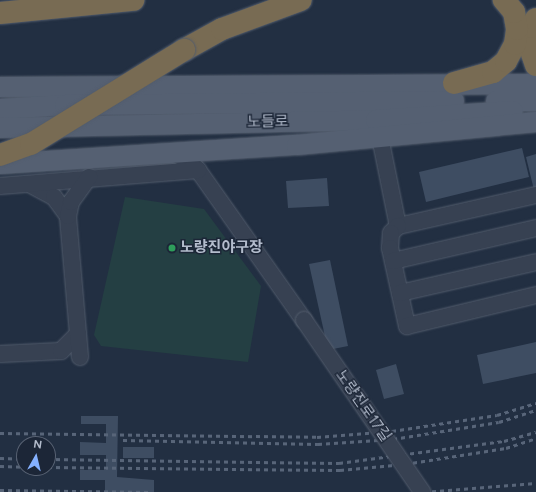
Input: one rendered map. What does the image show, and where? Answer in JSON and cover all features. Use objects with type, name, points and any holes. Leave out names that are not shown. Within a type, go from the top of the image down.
[{"type":"highway","points":[[0,13],[133,0]]},
{"type":"highway","points":[[0,155],[32,144],[184,50],[222,29],[301,0]]},
{"type":"highway","points":[[454,83],[493,72],[506,61],[515,44],[517,29],[514,12],[504,0]]},
{"type":"highway","points":[[536,19],[530,48],[536,65]]},
{"type":"main road","points":[[0,87],[454,83],[536,84]]},
{"type":"main road","name":"노들로","points":[[0,109],[65,105],[536,100]]},
{"type":"main road","name":"노들로","points":[[0,128],[376,120],[475,111],[536,111]]},
{"type":"main road","points":[[0,164],[172,153],[380,137],[536,122]]},
{"type":"street","points":[[380,137],[398,226]]},
{"type":"street","points":[[0,186],[89,177],[198,170],[208,150]]},
{"type":"street","name":"노량진로17길","points":[[172,153],[187,159],[198,170],[304,320],[422,492]]},
{"type":"street","points":[[80,357],[68,216],[71,202],[89,177]]},
{"type":"street","points":[[30,184],[54,197],[68,216]]},
{"type":"street","points":[[536,195],[398,226],[391,233],[392,261],[407,326],[536,295]]},
{"type":"street","points":[[392,261],[536,228]]},
{"type":"street","points":[[400,293],[536,262]]},
{"type":"street","points":[[0,354],[61,351],[78,334]]},
{"type":"green space","name":"노량진야구장","points":[[125,197],[204,209],[261,286],[248,362],[101,346],[94,335]]},
{"type":"building","points":[[522,148],[529,177],[426,202],[419,172]]},
{"type":"building","points":[[536,154],[536,189],[534,190],[526,157]]},
{"type":"building","points":[[327,178],[329,206],[288,208],[286,181]]},
{"type":"building","points":[[330,260],[348,346],[328,350],[309,264]]},
{"type":"building","points":[[536,342],[536,373],[483,384],[477,355]]},
{"type":"building","points":[[396,364],[404,394],[384,399],[376,370]]},
{"type":"building","points":[[81,416],[118,416],[117,477],[154,480],[154,492],[105,492],[105,480],[80,480],[80,470],[106,470],[106,455],[80,455],[80,442],[106,443],[106,424],[81,424]]},
{"type":"building","points":[[123,447],[154,447],[154,458],[123,458]]},
{"type":"railway","points":[[0,433],[317,437],[392,431],[497,415],[536,403]]},
{"type":"railway","points":[[123,440],[318,444],[393,439],[499,422],[536,410]]},
{"type":"railway","points":[[56,459],[339,463],[504,441],[536,432]]},
{"type":"railway","points":[[56,467],[340,470],[405,464],[506,448],[536,438]]},
{"type":"railway","points":[[0,458],[16,459]]},
{"type":"railway","points":[[0,466],[16,467]]},
{"type":"railway","points":[[424,492],[536,483]]},
{"type":"railway","points":[[0,490],[151,492]]},
{"type":"place","name":"노량진야구장","points":[[172,248]]}]
